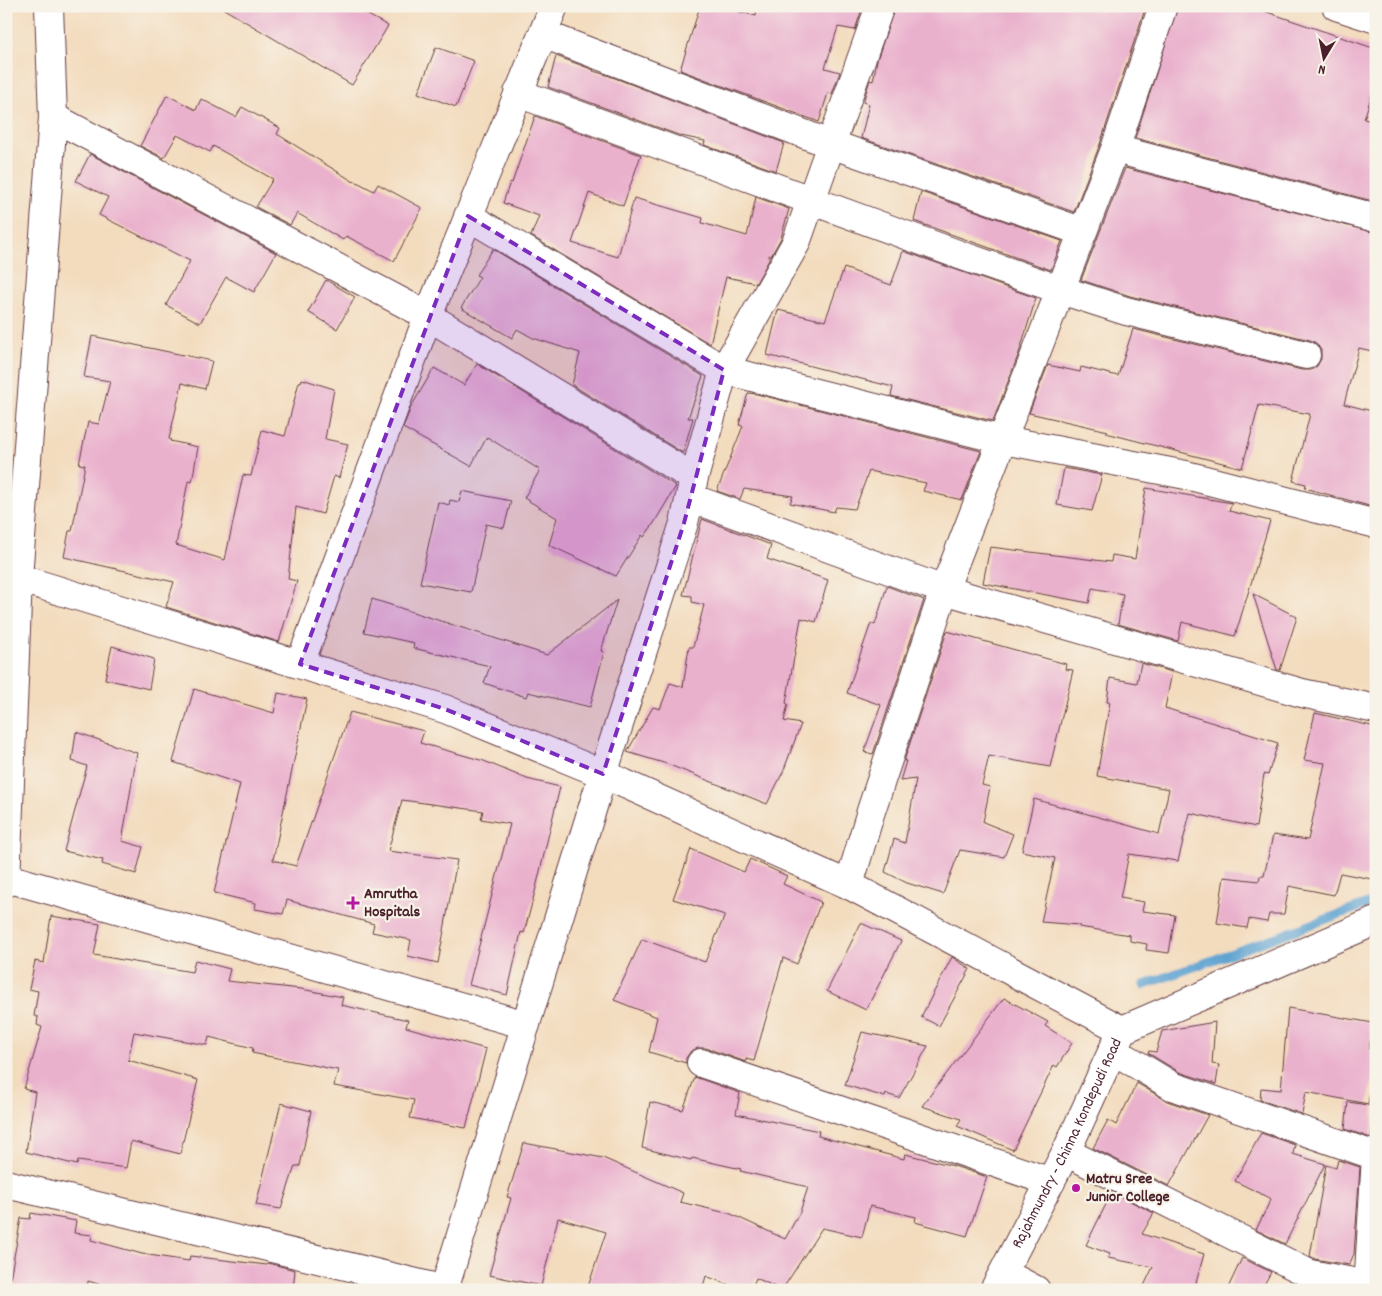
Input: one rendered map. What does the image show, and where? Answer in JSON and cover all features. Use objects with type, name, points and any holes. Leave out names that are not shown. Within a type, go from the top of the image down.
[{"type":"street","points":[[49,6],[53,117],[12,578],[7,881],[526,1025]]},
{"type":"street","points":[[300,664],[428,316],[554,6]]},
{"type":"street","points":[[6,1184],[445,1290],[603,774],[684,523],[724,370],[796,243],[880,6]]},
{"type":"street","points":[[849,885],[870,810],[944,590],[1116,149],[1162,6]]},
{"type":"street","points":[[1336,6],[1376,18]]},
{"type":"street","points":[[543,34],[831,144],[1083,232]]},
{"type":"street","points":[[518,93],[811,201],[1061,290],[1126,311],[1306,355]]},
{"type":"street","points":[[53,117],[428,316],[692,488],[944,590],[1302,693],[1376,709]]},
{"type":"street","points":[[1116,149],[1376,218]]},
{"type":"street","points":[[468,216],[724,370],[1003,440],[1186,475],[1376,524]]},
{"type":"street","points":[[12,578],[445,709],[603,774],[849,885],[1117,1040],[1172,1086],[1376,1155],[1369,1287],[1310,1274],[1066,1152]]},
{"type":"street","name":"Rajahmundry - Chinna Kondepudi Road","points":[[999,1281],[1066,1152],[1117,1040],[1376,921]]},
{"type":"street","points":[[702,1063],[1051,1182]]},
{"type":"street","points":[[999,1281],[1036,1290]]},
{"type":"highlighted area","points":[[468,216],[724,370],[684,523],[603,774],[445,709],[300,664]]},
{"type":"building","points":[[219,6],[352,6],[388,26],[352,85]]},
{"type":"building","points":[[700,6],[717,6],[756,16],[757,6],[863,6],[855,30],[838,27],[825,68],[840,72],[832,94],[828,93],[819,122],[680,70]]},
{"type":"building","points":[[895,6],[1146,6],[1100,144],[1074,212],[861,138],[869,104],[863,102],[870,80],[873,81],[877,60]]},
{"type":"building","points":[[1178,6],[1265,6],[1264,11],[1376,49],[1376,82],[1364,119],[1376,122],[1376,202],[1135,138]]},
{"type":"building","points":[[436,47],[474,61],[456,107],[418,93]]},
{"type":"building","points":[[556,56],[784,143],[776,171],[704,145],[705,141],[681,136],[548,87]]},
{"type":"building","points":[[167,95],[196,110],[201,99],[236,117],[242,107],[280,128],[277,134],[354,182],[374,191],[378,184],[422,208],[394,261],[346,236],[343,240],[297,213],[290,225],[256,207],[273,179],[213,146],[210,152],[177,135],[164,158],[140,146]]},
{"type":"building","points":[[535,116],[641,155],[623,206],[589,193],[572,243],[618,257],[634,198],[703,218],[702,223],[747,236],[756,197],[789,209],[781,238],[771,256],[769,255],[769,260],[756,283],[726,277],[710,344],[531,236],[539,216],[503,203],[510,182],[512,183]]},
{"type":"building","points":[[90,154],[276,253],[254,292],[226,277],[200,323],[166,305],[190,261],[99,215],[108,197],[76,181]]},
{"type":"building","points":[[1125,168],[1376,233],[1376,352],[1359,348],[1344,404],[1376,412],[1376,426],[1370,450],[1376,451],[1376,508],[1305,488],[1306,484],[1293,481],[1310,414],[1259,405],[1242,468],[1106,433],[1108,431],[1029,413],[1048,365],[1080,372],[1081,367],[1118,376],[1133,329],[1302,370],[1311,370],[1317,366],[1321,359],[1321,350],[1316,343],[1310,340],[1130,296],[1081,280]]},
{"type":"building","points":[[921,192],[1062,241],[1051,270],[914,221]]},
{"type":"building","points":[[493,249],[703,376],[688,418],[693,418],[683,453],[572,385],[580,353],[533,338],[517,329],[512,338],[461,308],[480,277],[476,275]]},
{"type":"building","points":[[903,251],[1036,298],[1019,353],[993,421],[891,396],[893,387],[767,355],[778,310],[825,321],[844,268],[891,285]]},
{"type":"building","points":[[326,280],[355,297],[337,329],[308,312]]},
{"type":"building","points":[[92,336],[212,361],[205,389],[182,383],[169,439],[170,441],[198,447],[192,482],[188,481],[176,545],[225,560],[243,475],[251,476],[262,430],[285,436],[299,382],[302,379],[334,389],[325,439],[348,444],[339,478],[334,476],[323,514],[296,507],[288,579],[297,581],[279,642],[166,607],[174,582],[64,557],[69,531],[72,531],[85,465],[79,464],[88,422],[99,424],[110,381],[84,377]]},
{"type":"building","points":[[477,364],[676,486],[654,523],[644,537],[642,535],[616,576],[549,545],[557,518],[524,498],[540,470],[487,437],[471,466],[403,428],[411,407],[434,368],[464,385]]},
{"type":"building","points":[[748,393],[981,451],[962,500],[923,491],[926,483],[869,471],[855,509],[836,507],[834,512],[790,503],[793,496],[744,489],[740,499],[717,491],[743,426],[739,425]]},
{"type":"building","points":[[1064,468],[1102,475],[1092,511],[1057,505]]},
{"type":"building","points":[[1146,488],[1232,503],[1229,511],[1270,521],[1235,636],[1182,622],[1178,641],[1118,624],[1123,594],[1092,588],[1089,603],[983,583],[990,547],[1111,562],[1112,555],[1135,559]]},
{"type":"building","points":[[462,491],[511,501],[504,528],[486,524],[471,592],[420,583],[438,502],[449,505],[450,500],[459,502]]},
{"type":"building","points":[[702,519],[771,545],[767,559],[828,580],[816,622],[801,618],[784,721],[801,724],[783,772],[767,804],[667,764],[627,752],[653,707],[660,709],[670,683],[683,687],[689,647],[693,647],[704,605],[692,602],[692,596],[683,595]]},
{"type":"building","points":[[887,586],[924,600],[873,754],[864,752],[881,705],[847,693],[871,623],[875,625]]},
{"type":"building","points":[[1253,594],[1297,617],[1280,670],[1277,670]]},
{"type":"building","points":[[372,599],[547,655],[617,600],[601,651],[604,652],[590,707],[528,692],[526,697],[484,683],[490,666],[413,648],[414,643],[364,632]]},
{"type":"building","points":[[947,631],[1066,664],[1065,669],[1073,670],[1050,767],[989,756],[982,785],[990,787],[983,822],[1013,834],[1004,857],[960,850],[943,894],[907,883],[885,872],[894,839],[905,843],[916,779],[900,781],[906,761],[904,761]]},
{"type":"building","points":[[112,646],[154,659],[149,689],[105,679]]},
{"type":"building","points":[[1141,663],[1172,672],[1165,708],[1278,743],[1268,775],[1264,774],[1256,827],[1190,813],[1178,861],[1129,854],[1120,898],[1144,902],[1142,911],[1175,915],[1169,953],[1146,950],[1147,944],[1130,941],[1130,935],[1079,927],[1079,925],[1041,922],[1055,858],[1022,851],[1034,799],[1159,834],[1169,789],[1097,776],[1110,702],[1107,702],[1110,678],[1137,683]]},
{"type":"building","points":[[194,689],[274,713],[278,693],[307,699],[273,860],[296,866],[350,712],[424,731],[420,743],[484,761],[527,779],[560,787],[524,933],[521,932],[507,995],[469,985],[510,824],[481,819],[483,811],[402,800],[388,851],[457,860],[438,963],[408,956],[411,940],[372,932],[374,924],[287,900],[283,914],[255,909],[256,903],[214,893],[240,784],[173,762]]},
{"type":"building","points":[[1315,713],[1376,727],[1376,859],[1372,879],[1340,873],[1334,895],[1289,886],[1284,914],[1269,914],[1267,922],[1249,919],[1247,928],[1217,923],[1224,877],[1259,881],[1260,876],[1264,876],[1273,835],[1308,840],[1325,763],[1304,760]]},
{"type":"building","points":[[76,732],[137,753],[122,841],[143,847],[136,874],[102,864],[103,860],[64,851],[87,766],[72,761]]},
{"type":"building","points":[[691,849],[744,872],[750,859],[787,876],[783,884],[821,902],[797,964],[783,958],[754,1061],[746,1059],[746,1062],[706,1048],[698,1048],[691,1051],[686,1058],[686,1063],[649,1052],[657,1017],[614,1000],[642,939],[705,962],[725,915],[673,899]]},
{"type":"building","points":[[51,916],[100,924],[94,955],[192,972],[195,960],[230,969],[227,981],[301,989],[343,997],[341,1005],[408,1020],[406,1027],[486,1049],[466,1128],[410,1118],[414,1100],[334,1086],[338,1070],[252,1053],[253,1048],[209,1037],[207,1045],[134,1032],[128,1060],[198,1080],[180,1154],[131,1141],[126,1168],[78,1161],[77,1165],[26,1152],[35,1092],[24,1089],[42,1027],[37,1025],[38,1017],[34,1016],[38,991],[29,989],[35,961],[44,963]]},
{"type":"building","points":[[861,923],[901,941],[866,1010],[827,991]]},
{"type":"building","points":[[952,957],[970,969],[939,1026],[921,1017]]},
{"type":"building","points":[[1004,998],[1048,1022],[1045,1026],[1072,1043],[1057,1067],[1054,1065],[1013,1150],[957,1126],[961,1119],[922,1106]]},
{"type":"building","points":[[1288,1008],[1373,1023],[1369,1050],[1376,1051],[1376,1058],[1368,1104],[1306,1092],[1302,1114],[1260,1100],[1261,1088],[1281,1090]]},
{"type":"building","points":[[1215,1022],[1212,1064],[1219,1065],[1216,1084],[1179,1072],[1148,1053],[1149,1051],[1156,1052],[1162,1031]]},
{"type":"building","points":[[862,1032],[928,1046],[899,1098],[886,1094],[885,1097],[845,1085]]},
{"type":"building","points":[[695,1077],[740,1093],[736,1114],[819,1131],[818,1136],[904,1159],[905,1154],[954,1166],[987,1177],[967,1236],[915,1222],[916,1217],[870,1206],[862,1237],[822,1228],[782,1290],[756,1278],[751,1290],[742,1290],[706,1276],[702,1290],[587,1290],[606,1232],[558,1218],[541,1286],[489,1275],[511,1198],[507,1197],[524,1143],[603,1158],[683,1193],[680,1202],[731,1214],[785,1239],[800,1212],[808,1187],[740,1171],[741,1169],[692,1158],[691,1160],[642,1148],[650,1102],[683,1110]]},
{"type":"building","points":[[1137,1083],[1167,1101],[1208,1115],[1169,1186],[1093,1148],[1108,1120],[1116,1125]]},
{"type":"building","points":[[1348,1102],[1374,1106],[1371,1138],[1345,1129]]},
{"type":"building","points":[[281,1103],[311,1111],[300,1166],[295,1166],[281,1209],[256,1205]]},
{"type":"building","points":[[1261,1133],[1295,1145],[1293,1154],[1325,1164],[1285,1244],[1256,1230],[1271,1199],[1235,1181]]},
{"type":"building","points":[[1338,1160],[1360,1167],[1354,1254],[1349,1265],[1315,1259],[1310,1256],[1326,1165],[1336,1168]]},
{"type":"building","points":[[1112,1192],[1154,1213],[1142,1234],[1204,1254],[1194,1290],[1142,1290],[1153,1267],[1108,1258],[1110,1254],[1086,1245]]},
{"type":"building","points":[[31,1213],[76,1221],[74,1233],[92,1235],[91,1240],[142,1254],[189,1261],[190,1256],[267,1265],[268,1263],[295,1270],[293,1290],[118,1290],[88,1281],[87,1290],[8,1290],[21,1218],[30,1219]]},
{"type":"building","points":[[1242,1258],[1271,1272],[1261,1290],[1227,1290]]},
{"type":"waterway","points":[[1144,985],[1376,901]]},
{"type":"place","name":"Amrutha Hospitals","points":[[353,903]]},
{"type":"place","name":"Matru Sree Junior College","points":[[1076,1188]]}]
